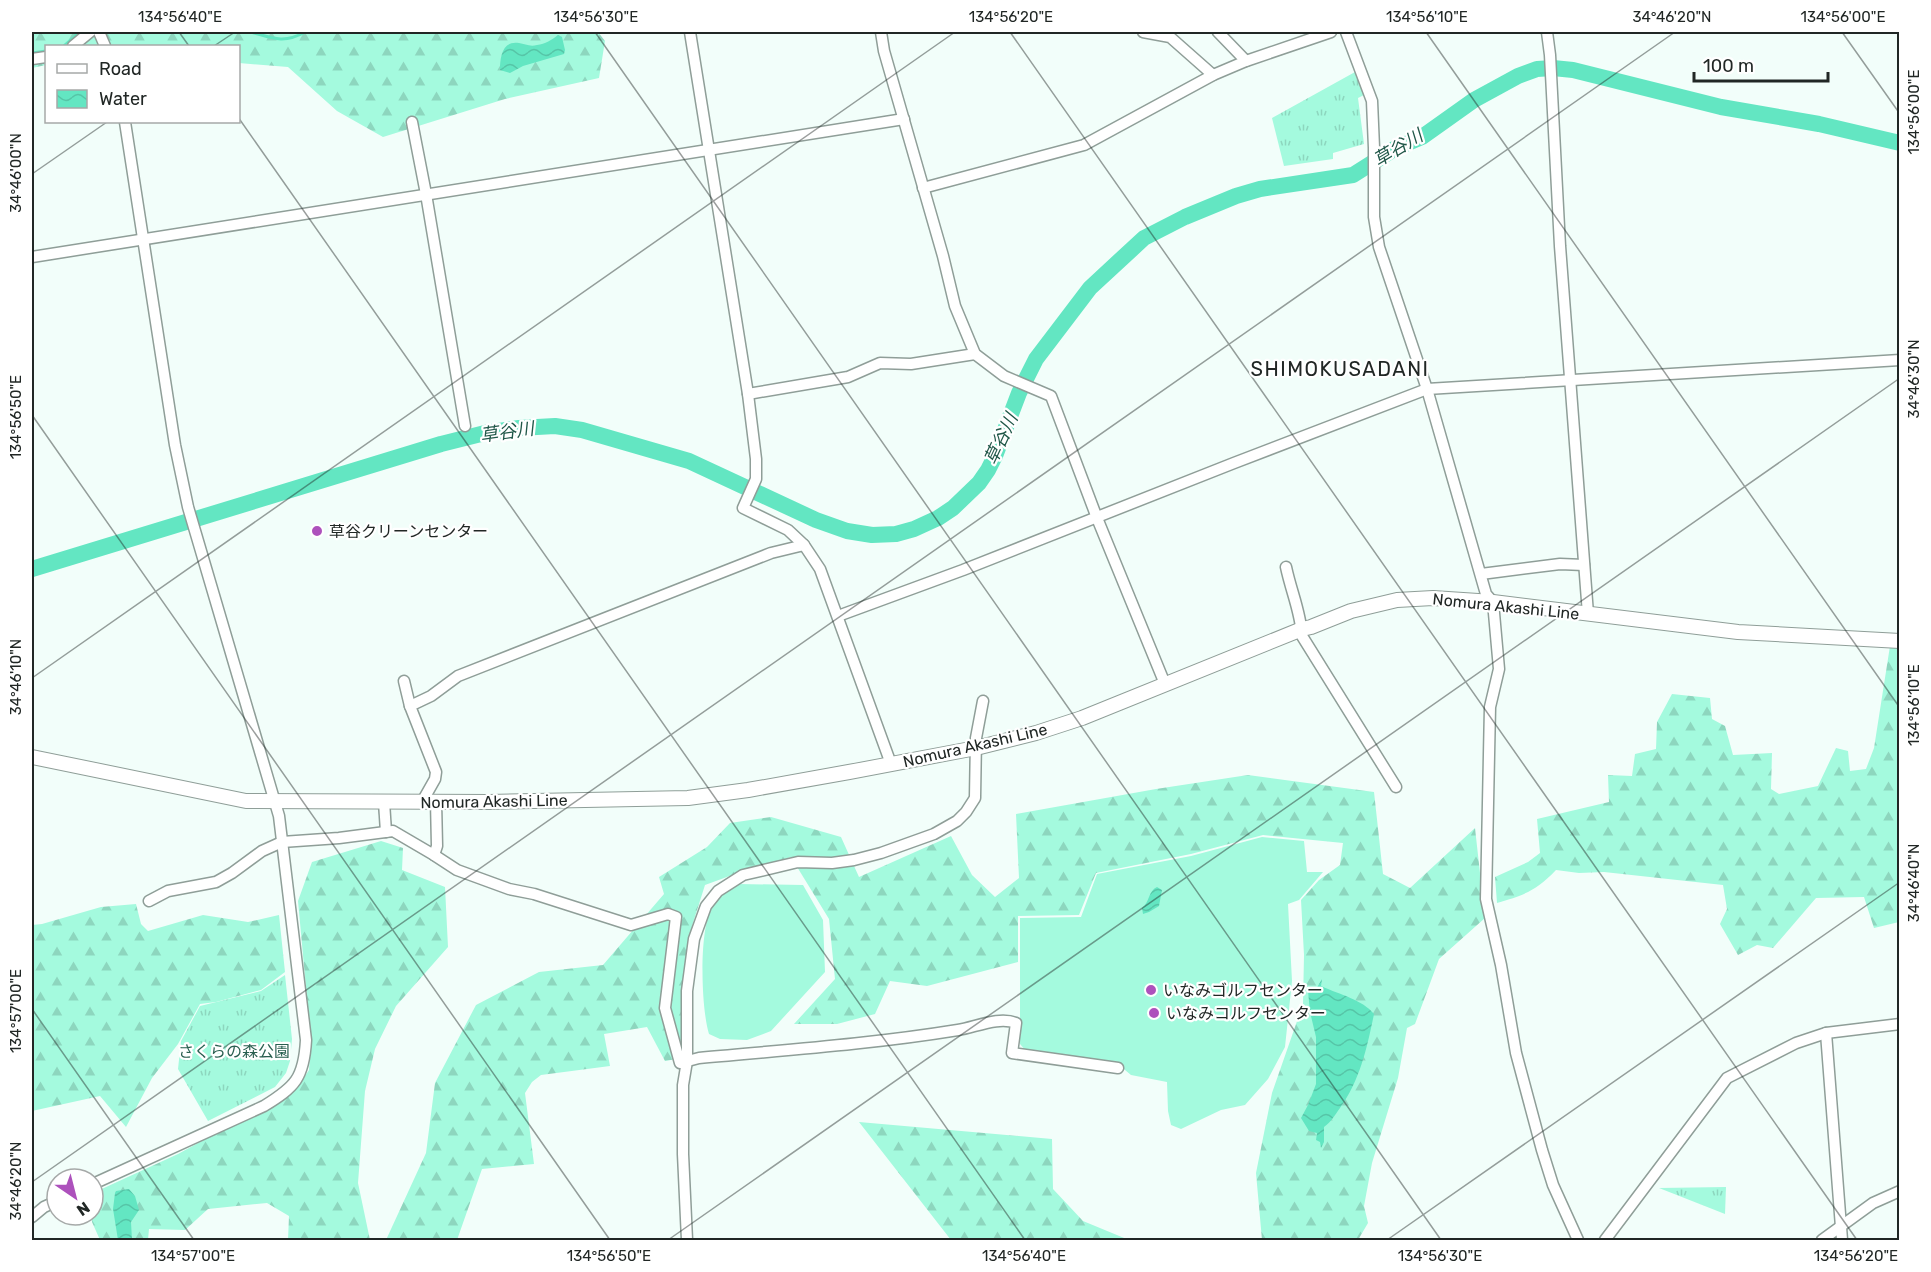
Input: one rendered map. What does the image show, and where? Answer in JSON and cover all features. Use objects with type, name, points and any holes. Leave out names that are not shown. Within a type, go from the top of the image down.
[{"type":"main road","name":"Nomura Akashi Line","points":[[32,756],[246,801],[429,802],[688,798],[748,790],[891,764],[976,748],[1036,733],[1082,718],[1302,629],[1351,611],[1397,600],[1433,598],[1493,602],[1738,632],[1899,641]]},
{"type":"street","points":[[74,45],[90,32]]},
{"type":"street","points":[[690,32],[748,394],[756,459],[756,479],[743,508],[788,530],[804,545],[820,569],[891,764]]},
{"type":"street","points":[[881,32],[884,51],[955,306],[975,354],[1004,376],[1051,396],[1097,518],[1165,684]]},
{"type":"street","points":[[1143,32],[1170,37],[1213,75]]},
{"type":"street","points":[[1218,32],[1246,62]]},
{"type":"street","points":[[1294,32],[1299,42]]},
{"type":"street","points":[[924,188],[1084,145],[1213,75],[1331,32]]},
{"type":"street","points":[[1346,32],[1372,101],[1374,217],[1379,247],[1428,389],[1486,594],[1493,602],[1499,669],[1490,707],[1486,899],[1501,965],[1516,1053],[1542,1150],[1553,1185],[1578,1240]]},
{"type":"street","points":[[1546,32],[1550,56],[1560,246],[1587,614]]},
{"type":"street","points":[[32,257],[904,119]]},
{"type":"street","points":[[412,122],[465,426]]},
{"type":"street","points":[[105,1179],[264,1106],[286,1093],[299,1076],[305,1059],[305,1030],[276,802],[188,507],[175,445],[125,123]]},
{"type":"street","points":[[748,394],[848,377],[880,363],[911,364],[975,354]]},
{"type":"street","points":[[838,616],[1428,389],[1899,360]]},
{"type":"street","points":[[410,706],[431,696],[458,676],[771,553],[804,545]]},
{"type":"street","points":[[1481,574],[1560,564],[1584,565]]},
{"type":"street","points":[[1286,567],[1302,636],[1396,787]]},
{"type":"street","points":[[404,681],[410,706],[436,772],[429,802],[437,846],[434,855]]},
{"type":"street","points":[[687,1240],[683,1085],[687,1061],[687,991],[694,939],[706,906],[718,891],[743,875],[798,862],[832,863],[854,860],[934,834],[957,821],[975,798],[976,738],[983,701]]},
{"type":"street","points":[[384,802],[386,832]]},
{"type":"street","points":[[149,901],[168,891],[216,882],[262,851],[282,842],[393,831],[457,870],[498,885],[631,925],[668,914],[676,917],[664,1008],[680,1063],[699,1058],[897,1039],[960,1030],[1007,1019],[1016,1023],[1012,1053],[1118,1068]]},
{"type":"street","points":[[1605,1240],[1727,1078],[1796,1042],[1826,1033],[1899,1024]]},
{"type":"street","points":[[1826,1033],[1842,1240]]},
{"type":"street","points":[[1822,1240],[1873,1203],[1899,1191]]},
{"type":"street","points":[[32,1217],[45,1207]]},
{"type":"green space","points":[[32,32],[598,32],[605,41],[599,78],[505,99],[383,137],[337,111],[288,67],[240,63],[240,45],[45,45],[45,65],[32,68]]},
{"type":"green space","points":[[1355,72],[1366,94],[1358,98],[1364,144],[1333,153],[1333,159],[1284,166],[1272,118]]},
{"type":"green space","points":[[1890,646],[1899,647],[1899,922],[1874,928],[1864,897],[1816,898],[1773,948],[1757,945],[1738,955],[1720,924],[1727,909],[1723,885],[1604,872],[1579,873],[1556,870],[1529,891],[1497,903],[1495,877],[1528,862],[1540,853],[1537,819],[1609,802],[1608,775],[1632,776],[1635,754],[1656,749],[1657,722],[1672,694],[1710,698],[1712,719],[1725,726],[1733,755],[1772,753],[1771,789],[1779,794],[1818,786],[1836,748],[1848,751],[1850,771],[1866,769],[1874,748]]},
{"type":"green space","points":[[1248,775],[1374,792],[1383,874],[1410,888],[1475,828],[1485,918],[1439,959],[1415,1024],[1407,1028],[1398,1078],[1372,1163],[1364,1206],[1368,1223],[1358,1240],[1262,1240],[1256,1173],[1272,1093],[1303,1004],[1304,955],[1301,900],[1319,880],[1340,865],[1343,843],[1263,835],[1191,854],[1096,873],[1079,915],[1018,916],[1018,962],[927,986],[890,981],[875,1014],[837,1024],[794,1024],[835,979],[829,919],[791,857],[705,885],[692,926],[682,1013],[682,1058],[665,1061],[647,1027],[604,1034],[610,1066],[541,1075],[532,1082],[525,1093],[534,1164],[482,1169],[457,1240],[386,1240],[426,1153],[435,1083],[476,1005],[539,972],[603,965],[664,894],[659,877],[707,847],[730,823],[771,817],[841,837],[859,877],[951,836],[972,875],[995,897],[1019,878],[1016,814]]},
{"type":"green space","name":"いなみコルフセンター","points":[[1262,837],[1304,841],[1307,872],[1323,872],[1299,900],[1288,904],[1292,981],[1285,1047],[1268,1079],[1245,1105],[1221,1110],[1181,1129],[1171,1125],[1167,1082],[1131,1075],[1119,1065],[1026,1051],[1020,1044],[1020,918],[1081,917],[1097,874],[1191,856]]},
{"type":"green space","points":[[381,841],[403,848],[402,870],[445,887],[448,947],[396,1006],[375,1049],[365,1091],[358,1183],[370,1240],[288,1240],[289,1216],[267,1203],[208,1209],[185,1230],[149,1229],[148,1240],[100,1240],[94,1227],[105,1227],[105,1187],[178,1154],[278,1103],[301,1082],[309,1070],[311,1042],[298,901],[312,862]]},
{"type":"green space","points":[[738,884],[803,885],[823,920],[825,972],[771,1031],[747,1040],[720,1039],[709,1034],[704,1007],[702,971],[707,920],[716,901]]},
{"type":"green space","points":[[136,904],[141,924],[148,931],[203,915],[248,922],[279,915],[285,972],[261,990],[200,1004],[178,1044],[152,1078],[126,1127],[100,1096],[32,1111],[32,925],[101,907]]},
{"type":"green space","name":"さくらの森公園","points":[[285,975],[292,1039],[290,1061],[286,1073],[275,1087],[208,1121],[178,1069],[181,1041],[200,1006],[261,991]]},
{"type":"green space","points":[[859,1122],[1052,1139],[1053,1189],[1083,1221],[1129,1240],[951,1240]]},
{"type":"green space","points":[[1726,1187],[1725,1214],[1659,1188]]},
{"type":"water","points":[[558,35],[562,37],[564,54],[523,66],[510,73],[500,70],[503,51],[509,44],[534,46],[546,43]]},
{"type":"water","points":[[1157,887],[1162,890],[1159,906],[1143,914],[1142,908]]},
{"type":"water","points":[[1322,979],[1321,986],[1357,1001],[1374,1014],[1358,1075],[1347,1097],[1324,1127],[1324,1142],[1321,1148],[1320,1142],[1316,1140],[1317,1133],[1309,1131],[1301,1118],[1316,1084],[1316,1037],[1308,991],[1312,989],[1315,991]]},
{"type":"water","points":[[129,1189],[135,1196],[139,1210],[131,1222],[132,1240],[118,1240],[113,1209],[115,1193]]},
{"type":"waterway","points":[[65,45],[80,32]]},
{"type":"waterway","points":[[251,32],[284,39],[305,32]]},
{"type":"waterway","points":[[32,53],[45,51]]},
{"type":"waterway","name":"草谷川","points":[[32,569],[441,444],[485,433],[555,426],[582,430],[689,461],[816,520],[847,531],[872,535],[896,534],[938,518],[953,508],[979,483],[995,456],[1019,393],[1036,359],[1090,288],[1144,238],[1185,217],[1236,196],[1260,189],[1353,175],[1394,149],[1422,137],[1474,100],[1518,76],[1537,69],[1573,70],[1721,107],[1819,124],[1900,143]]},
{"type":"place","name":"草谷クリーンセンター","points":[[317,531]]},
{"type":"place","name":"いなみゴルフセンター","points":[[1151,990]]},
{"type":"place","name":"いなみコルフセンター","points":[[1154,1013]]},
{"type":"district","name":"SHIMOKUSADANI","points":[[1340,369]]}]
